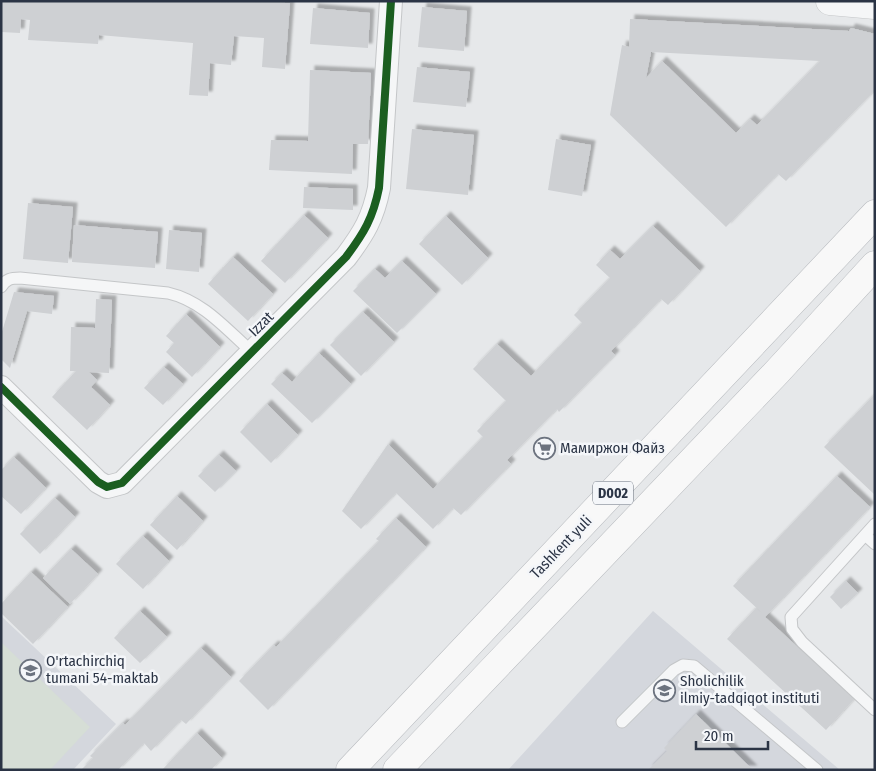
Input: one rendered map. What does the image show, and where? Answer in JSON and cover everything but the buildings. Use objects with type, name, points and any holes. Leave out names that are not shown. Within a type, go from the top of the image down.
[{"type":"highway","name":"Tashkent yuli","points":[[350,770],[875,214]]},
{"type":"highway","name":"D002","points":[[398,770],[777,372],[875,266]]},
{"type":"street","name":"Izzat","points":[[1,387],[98,482],[107,487],[114,487],[122,483],[346,257],[364,233],[375,211],[379,188],[391,1]]},
{"type":"street","points":[[830,1],[875,5]]},
{"type":"lane","points":[[1,287],[4,282],[11,278],[20,278],[168,293],[185,297],[204,309],[252,352]]},
{"type":"lane","points":[[875,524],[791,616],[792,629],[802,642],[875,710]]},
{"type":"lane","points":[[864,535],[875,544]]},
{"type":"lane","points":[[622,722],[674,670],[683,664],[694,666],[817,770]]},
{"type":"shaded area","name":"Sholichilik ilmiy-tadqiqot instituti","points":[[653,611],[840,770],[508,770]]},
{"type":"shaded area","name":"O'rtachirchiq tumani 54-maktab","points":[[1,616],[116,724],[73,770],[1,770]]},
{"type":"shaded area","name":"O'rtachirchiq tumani 54-maktab","points":[[1,642],[90,727],[50,770],[1,770]]},
{"type":"cycle path","points":[[1,387],[98,482],[107,487],[122,483],[346,257],[363,233],[371,217],[379,188],[391,1]]},
{"type":"place","name":"Мамиржон Файз","points":[[544,448]]},
{"type":"place","name":"O'rtachirchiq tumani 54-maktab","points":[[30,670]]},
{"type":"place","name":"Sholichilik ilmiy-tadqiqot instituti","points":[[664,690]]}]
